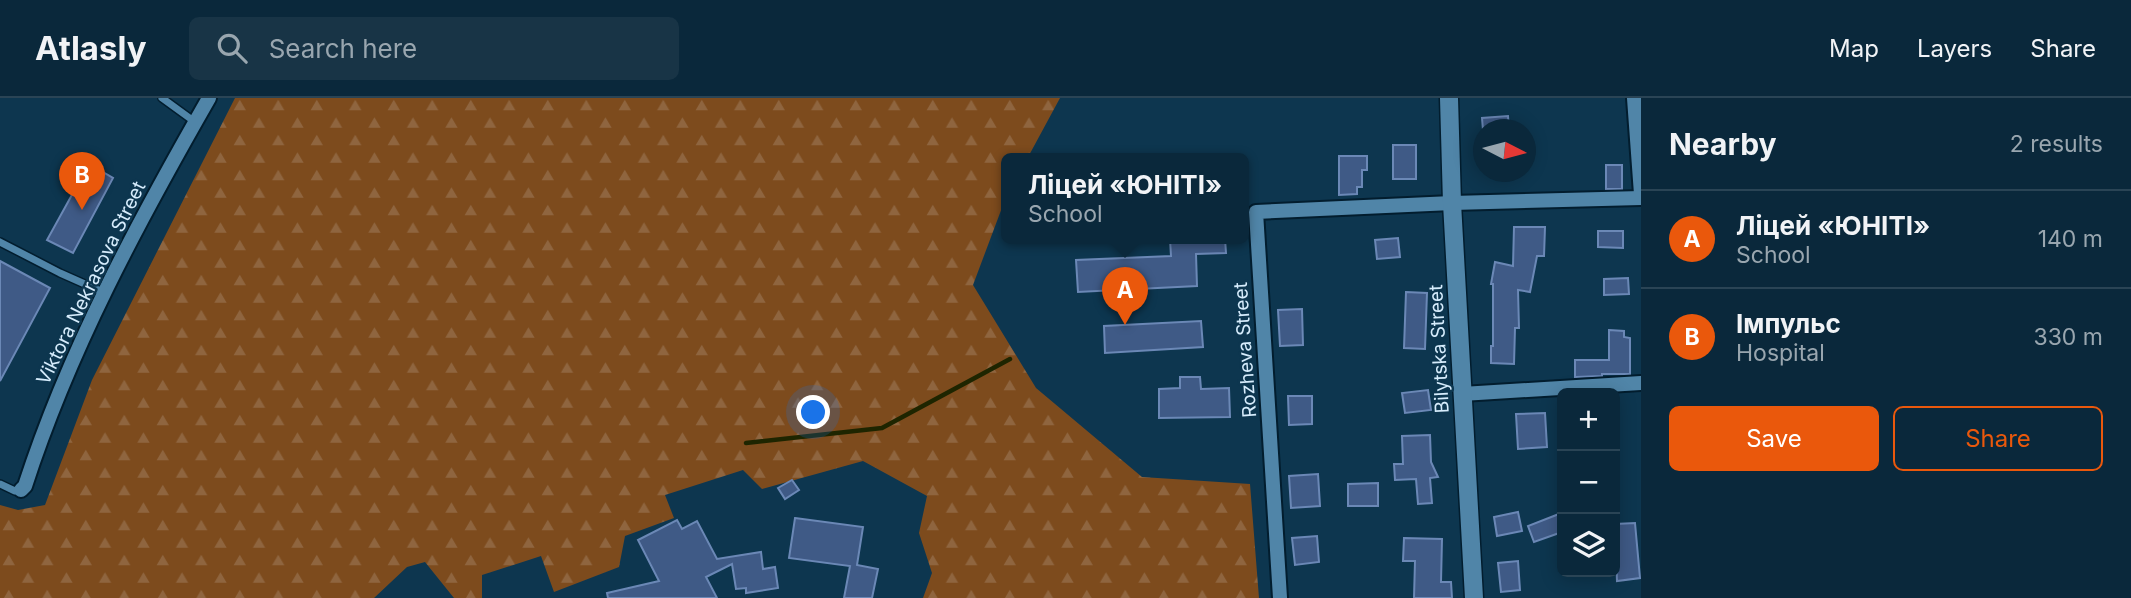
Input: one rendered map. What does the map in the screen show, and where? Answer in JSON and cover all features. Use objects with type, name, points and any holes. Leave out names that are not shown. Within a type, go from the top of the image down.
[{"type":"main road","name":"Bilytska Street","points":[[1449,98],[1452,203],[1474,598]]},
{"type":"street","name":"Viktora Nekrasova Street","points":[[20,490],[25,486],[51,410],[132,236],[209,98]]},
{"type":"street","points":[[1452,203],[1641,196],[1634,98]]},
{"type":"street","name":"Rozheva Street","points":[[1280,598],[1256,212],[1452,203]]},
{"type":"street","points":[[1462,394],[1641,383]]},
{"type":"lane","points":[[162,98],[195,122]]},
{"type":"lane","points":[[0,242],[105,293]]},
{"type":"lane","points":[[0,484],[15,491],[20,490]]},
{"type":"green space","points":[[235,98],[1060,98],[1030,153],[1001,153],[1001,210],[973,285],[1036,388],[1142,477],[1250,484],[1259,598],[923,598],[932,573],[919,533],[927,496],[863,461],[762,489],[743,470],[665,495],[674,518],[625,536],[619,567],[554,592],[541,556],[482,575],[482,598],[454,598],[425,562],[407,567],[374,598],[0,598],[0,505],[18,510],[45,505],[92,380]]},
{"type":"building","points":[[1508,116],[1508,119],[1482,119]]},
{"type":"building","points":[[1393,145],[1416,145],[1416,179],[1393,179]]},
{"type":"building","points":[[1339,156],[1367,156],[1367,170],[1362,170],[1362,187],[1357,187],[1357,194],[1339,195]]},
{"type":"building","points":[[89,164],[113,178],[73,253],[47,240]]},
{"type":"building","points":[[1606,165],[1622,165],[1622,189],[1606,189]]},
{"type":"building","points":[[1514,227],[1545,227],[1544,256],[1537,256],[1530,292],[1518,290],[1519,328],[1515,328],[1514,364],[1491,363],[1491,284],[1495,262],[1513,266]]},
{"type":"building","points":[[1598,231],[1623,231],[1623,248],[1598,247]]},
{"type":"building","points":[[1398,238],[1400,257],[1377,259],[1375,240]]},
{"type":"building","points":[[1170,244],[1225,244],[1226,253],[1196,254],[1197,286],[1078,292],[1076,260],[1171,256]]},
{"type":"building","points":[[0,261],[50,288],[0,381]]},
{"type":"building","points":[[1628,278],[1629,294],[1604,295],[1604,279]]},
{"type":"building","points":[[1406,292],[1427,293],[1425,349],[1404,348]]},
{"type":"building","points":[[1302,309],[1303,345],[1280,346],[1278,310]]},
{"type":"building","points":[[1201,321],[1203,347],[1105,353],[1104,326]]},
{"type":"building","points":[[1609,330],[1624,331],[1624,337],[1630,338],[1630,374],[1575,377],[1575,360],[1609,360]]},
{"type":"building","points":[[1180,377],[1200,377],[1201,389],[1229,388],[1230,417],[1159,418],[1159,389],[1180,388]]},
{"type":"building","points":[[1428,390],[1431,410],[1405,413],[1402,393]]},
{"type":"building","points":[[1288,396],[1312,396],[1312,424],[1289,425]]},
{"type":"building","points":[[1545,413],[1547,447],[1518,449],[1516,414]]},
{"type":"building","points":[[1430,435],[1431,462],[1438,477],[1430,478],[1432,503],[1418,504],[1416,479],[1395,480],[1394,464],[1403,464],[1402,436]]},
{"type":"building","points":[[1318,474],[1320,506],[1291,508],[1289,476]]},
{"type":"building","points":[[792,480],[799,490],[785,499],[778,488]]},
{"type":"building","points":[[1378,483],[1378,506],[1348,506],[1348,484]]},
{"type":"building","points":[[1518,512],[1522,531],[1497,536],[1494,517]]},
{"type":"building","points":[[1557,515],[1557,534],[1534,542],[1528,526]]},
{"type":"building","points":[[795,518],[863,527],[857,565],[878,569],[872,598],[844,598],[850,566],[789,558]]},
{"type":"building","points":[[677,520],[682,529],[697,521],[717,559],[761,552],[763,569],[775,567],[778,588],[746,593],[746,588],[736,589],[732,564],[706,577],[717,598],[608,598],[607,593],[659,581],[638,540]]},
{"type":"building","points":[[1635,523],[1640,578],[1617,581],[1617,577],[1620,577],[1620,524]]},
{"type":"building","points":[[1317,536],[1319,562],[1295,565],[1292,538]]},
{"type":"building","points":[[1404,538],[1442,539],[1441,582],[1451,582],[1452,598],[1414,598],[1415,561],[1403,561]]},
{"type":"building","points":[[1518,561],[1520,590],[1501,592],[1498,563]]},
{"type":"waterway","points":[[746,443],[882,428],[1010,359]]},
{"type":"place","name":"Імпульс","points":[[82,210]]},
{"type":"place","name":"Ліцей «ЮНІТІ»","points":[[1125,325]]}]
